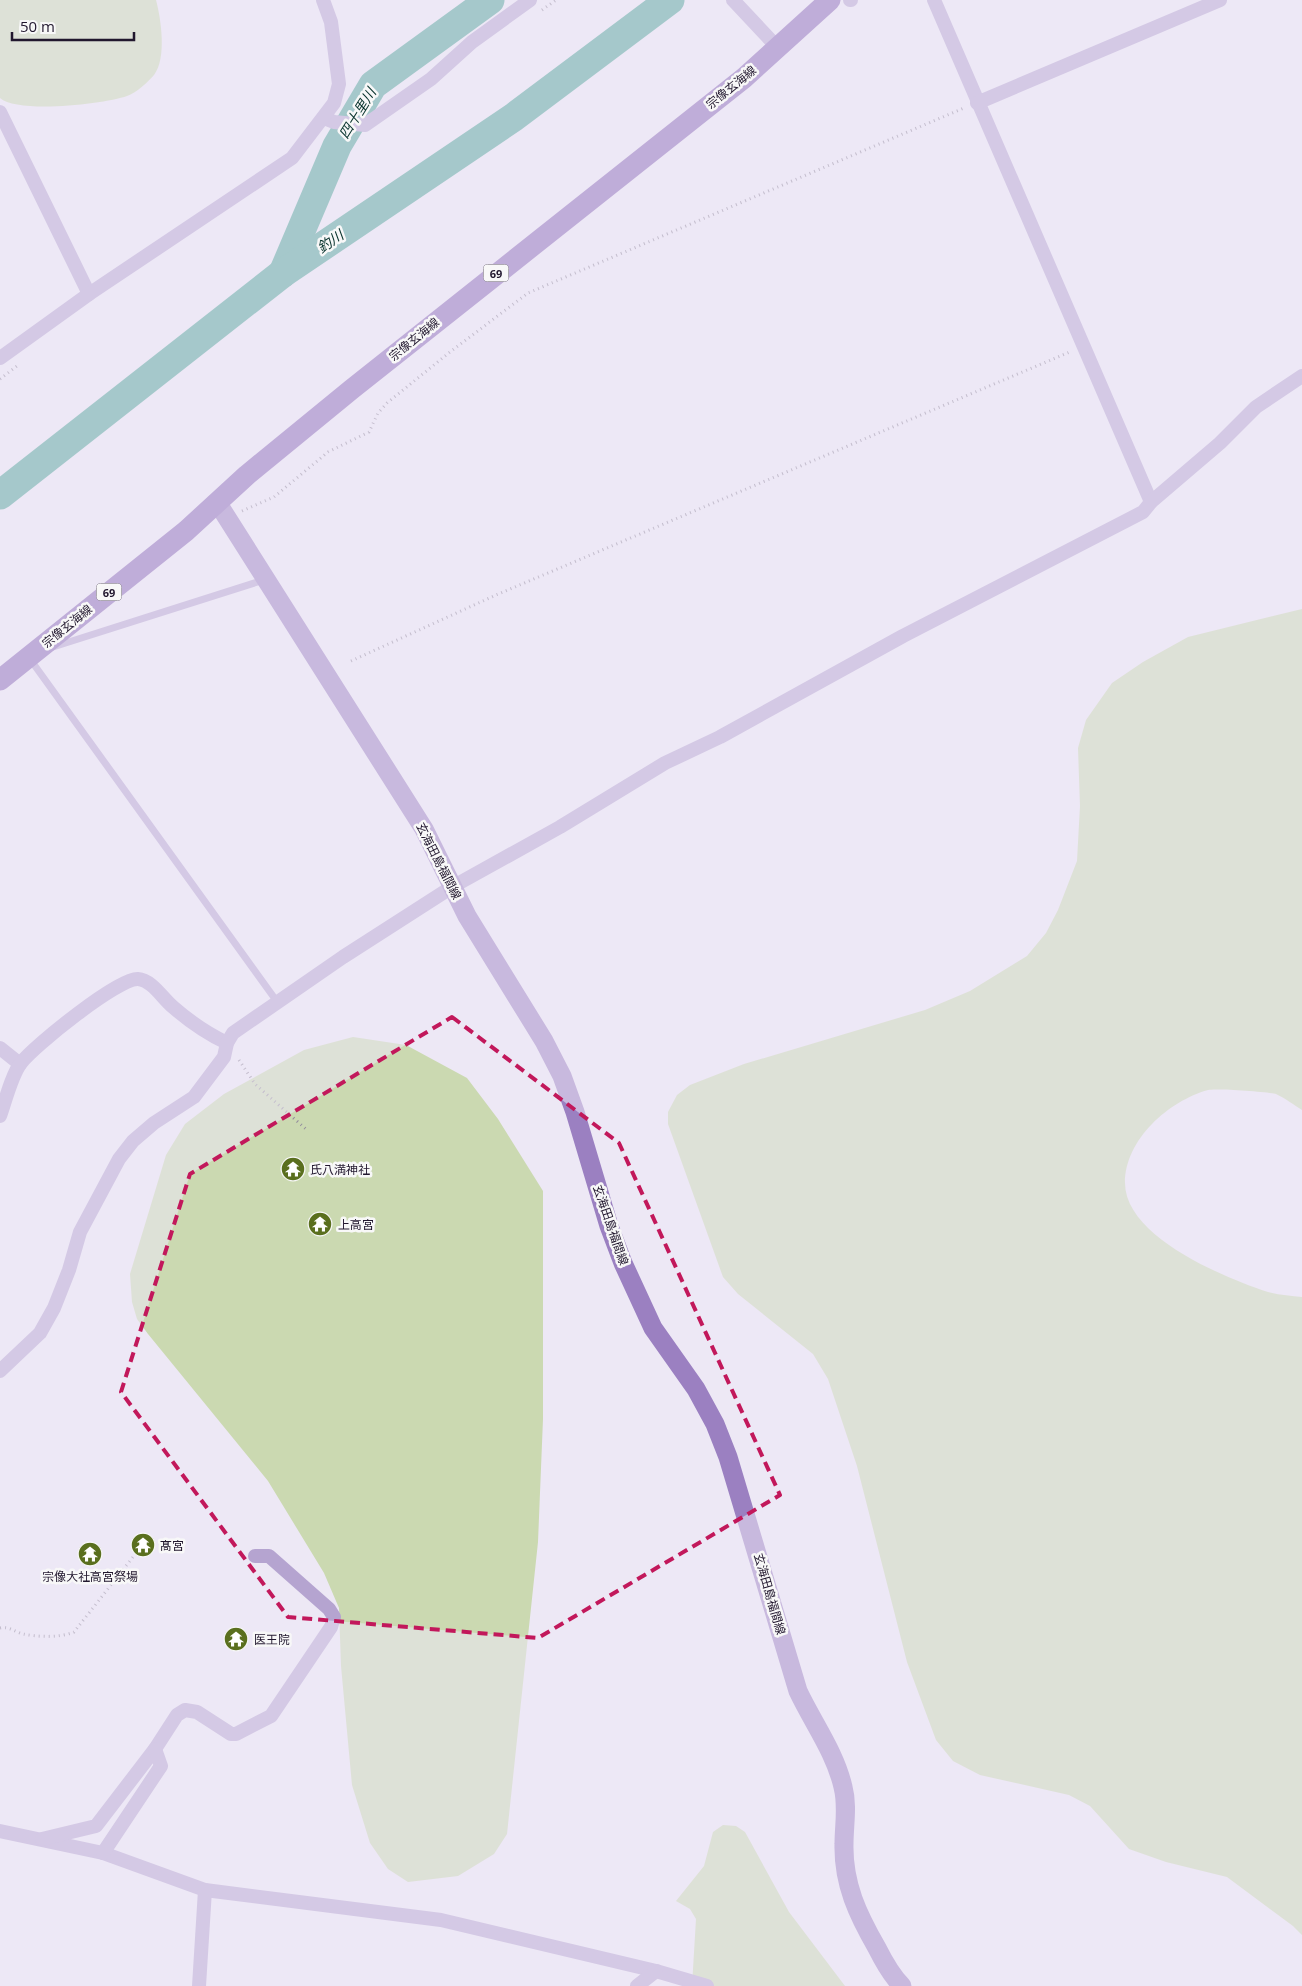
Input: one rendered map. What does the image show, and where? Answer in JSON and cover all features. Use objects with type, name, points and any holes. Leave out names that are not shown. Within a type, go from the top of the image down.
[{"type":"main road","name":"宗像玄海線","points":[[0,680],[186,531],[221,510],[359,383],[744,78],[772,41],[830,0]]},
{"type":"main road","name":"玄海田島福間線","points":[[221,510],[424,829],[452,887],[490,956],[544,1041],[562,1076],[623,1263],[653,1328],[696,1389],[715,1424],[728,1456],[798,1691],[809,1715],[835,1760],[844,1789],[846,1817],[844,1844],[848,1886],[857,1913],[890,1973],[902,1986]]},
{"type":"street","points":[[0,358],[89,294],[292,158],[329,120],[338,84],[331,22],[323,0]]},
{"type":"street","points":[[329,120],[365,125],[431,79],[472,42],[530,0]]},
{"type":"street","points":[[733,0],[772,41]]},
{"type":"street","points":[[934,0],[976,103],[1151,502]]},
{"type":"street","points":[[976,103],[1220,0]]},
{"type":"street","points":[[0,112],[89,294]]},
{"type":"street","points":[[0,1371],[40,1333],[54,1308],[69,1270],[80,1232],[118,1159],[133,1141],[154,1123],[194,1097],[224,1057],[227,1043],[233,1033],[343,957],[452,887],[560,827],[665,763],[720,737],[904,636],[1143,512],[1151,502],[1220,443],[1256,407],[1302,376]]},
{"type":"street","points":[[0,1116],[20,1064],[70,1019],[126,982],[138,979],[148,983],[173,1007],[212,1036],[227,1043]]},
{"type":"street","points":[[0,1048],[20,1064]]},
{"type":"street","points":[[41,1839],[96,1826],[155,1749],[177,1715],[186,1710],[197,1712],[231,1734],[236,1734],[271,1716],[331,1627],[334,1617],[329,1608],[269,1556],[256,1556]]},
{"type":"street","points":[[103,1853],[160,1766],[155,1749]]},
{"type":"street","points":[[0,1831],[103,1853],[205,1890],[441,1920],[656,1971],[706,1986]]},
{"type":"street","points":[[199,1986],[205,1890]]},
{"type":"street","points":[[637,1986],[656,1971]]},
{"type":"lane","points":[[265,580],[31,655],[278,1003]]},
{"type":"path","points":[[221,510],[274,497],[323,456],[342,443],[359,438],[369,432],[378,413],[388,403],[450,352],[528,293],[976,103]]},
{"type":"path","points":[[351,661],[496,595],[1083,347]]},
{"type":"path","points":[[227,1043],[255,1084],[307,1130]]},
{"type":"path","points":[[0,1628],[12,1629],[22,1634],[63,1636],[74,1632],[133,1557]]},
{"type":"highlighted area","points":[[452,1017],[619,1143],[780,1495],[538,1638],[288,1617],[121,1392],[190,1174]]},
{"type":"green space","points":[[0,0],[156,0],[162,38],[158,68],[154,75],[138,90],[130,95],[116,99],[42,107],[10,103],[0,98]]},
{"type":"green space","points":[[1302,609],[1302,1110],[1283,1097],[1272,1093],[1243,1090],[1208,1090],[1193,1095],[1165,1113],[1141,1137],[1132,1151],[1125,1183],[1129,1203],[1141,1221],[1159,1238],[1180,1252],[1204,1266],[1250,1286],[1272,1293],[1302,1297],[1302,1935],[1293,1926],[1227,1877],[1166,1862],[1129,1849],[1090,1806],[1069,1795],[980,1775],[953,1761],[936,1740],[907,1662],[857,1466],[828,1379],[813,1354],[738,1294],[723,1277],[668,1124],[668,1112],[677,1095],[690,1085],[744,1064],[925,1010],[970,991],[1027,956],[1046,933],[1058,910],[1077,861],[1080,806],[1078,748],[1086,720],[1112,683],[1143,662],[1188,637]]},
{"type":"green space","points":[[353,1037],[406,1045],[467,1078],[498,1119],[543,1191],[543,1419],[538,1542],[507,1834],[494,1854],[458,1876],[408,1882],[388,1869],[370,1843],[352,1785],[341,1666],[339,1608],[324,1573],[268,1481],[137,1319],[132,1302],[130,1274],[166,1155],[185,1124],[224,1094],[304,1050]]},
{"type":"green space","points":[[723,1825],[736,1826],[745,1832],[789,1912],[845,1986],[692,1986],[696,1919],[690,1909],[676,1901],[704,1866],[713,1832]]},
{"type":"waterway","name":"四十里川","points":[[283,273],[337,146],[373,85],[490,0]]},
{"type":"waterway","name":"釣川","points":[[0,495],[283,273],[514,117],[670,0]]},
{"type":"place","name":"氏八満神社","points":[[293,1169]]},
{"type":"place","name":"上高宮","points":[[320,1224]]},
{"type":"place","name":"髙宮","points":[[143,1545]]},
{"type":"place","name":"宗像大社高宮祭場","points":[[90,1554]]},
{"type":"place","name":"医王院","points":[[236,1639]]}]
